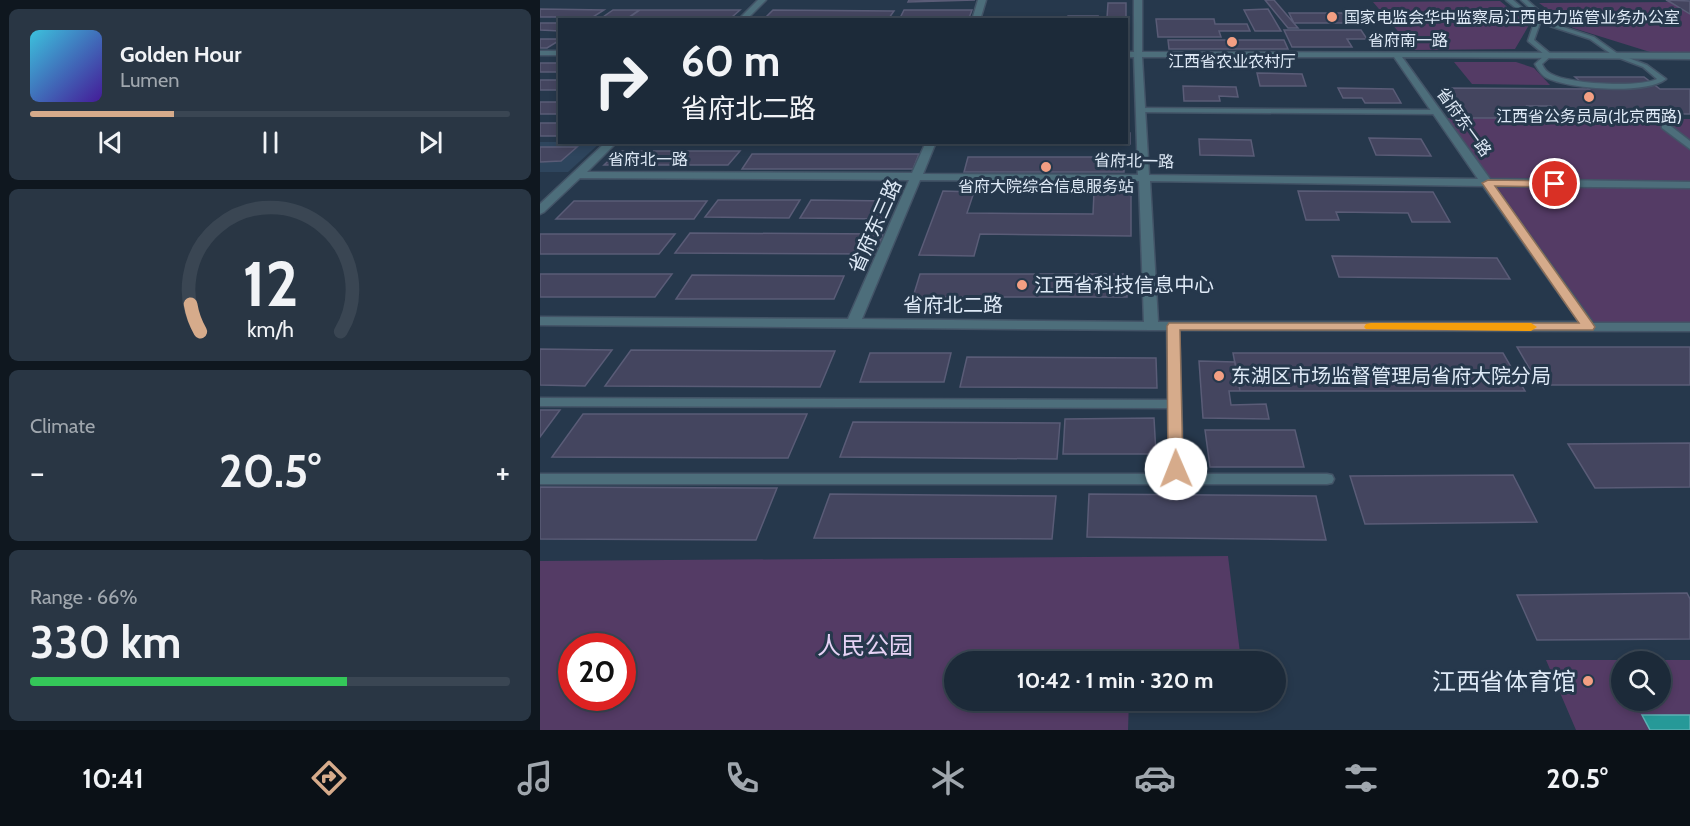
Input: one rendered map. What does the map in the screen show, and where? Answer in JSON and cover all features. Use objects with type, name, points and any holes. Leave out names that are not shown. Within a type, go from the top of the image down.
[{"type":"street","points":[[743,18],[762,0]]},
{"type":"street","points":[[977,18],[982,0]]},
{"type":"street","points":[[1138,0],[1132,54],[1141,110],[1151,326]]},
{"type":"street","points":[[540,53],[558,53]]},
{"type":"street","name":"省府南一路","points":[[1132,54],[1690,56]]},
{"type":"street","name":"省府东一路","points":[[1396,55],[1589,327]]},
{"type":"street","points":[[1665,126],[1690,146]]},
{"type":"street","points":[[540,210],[610,144]]},
{"type":"street","name":"省府东三路","points":[[853,324],[930,144]]},
{"type":"street","name":"省府北一路","points":[[577,175],[1690,184]]},
{"type":"street","name":"省府北二路","points":[[540,321],[1151,326],[1690,327]]},
{"type":"lane","points":[[1509,0],[1537,23],[1532,41],[1550,55],[1538,64],[1549,77],[1578,84],[1644,85],[1658,83],[1662,79],[1645,66],[1616,56],[1592,38],[1552,25],[1524,0]]},
{"type":"lane","points":[[1141,110],[1436,112]]},
{"type":"lane","points":[[1173,326],[1176,469]]},
{"type":"lane","points":[[540,402],[1175,404]]},
{"type":"lane","points":[[540,479],[1327,479]]},
{"type":"shaded area","points":[[540,142],[599,144],[568,172],[540,172]]},
{"type":"shaded area","points":[[1642,715],[1690,715],[1690,730],[1650,730]]},
{"type":"green space","points":[[1500,1],[1529,25],[1515,49],[1414,50],[1373,2]]},
{"type":"green space","points":[[1670,2],[1690,14],[1690,52],[1650,52],[1573,28],[1539,3]]},
{"type":"green space","points":[[1454,62],[1516,62],[1534,68],[1550,85],[1472,84]]},
{"type":"green space","points":[[1444,118],[1690,119],[1690,322],[1592,322]]},
{"type":"green space","name":"人民公园","points":[[1228,556],[1240,651],[944,651],[944,711],[1129,711],[1128,730],[540,730],[540,561]]},
{"type":"green space","name":"江西省体育馆","points":[[1546,660],[1611,660],[1611,711],[1671,711],[1671,660],[1690,660],[1690,730],[1576,730]]},
{"type":"building","points":[[909,0],[975,0],[908,2]]},
{"type":"building","points":[[1265,0],[1274,0],[1298,28],[1288,28]]},
{"type":"building","points":[[1666,0],[1690,1],[1690,14],[1670,2]]},
{"type":"building","points":[[1108,3],[1126,3],[1126,18],[1107,18]]},
{"type":"building","points":[[540,9],[604,10],[593,17],[540,17]]},
{"type":"building","points":[[1268,9],[1281,31],[1255,31],[1244,10]]},
{"type":"building","points":[[613,10],[639,10],[629,17],[603,17]]},
{"type":"building","points":[[640,10],[740,10],[732,17],[630,17]]},
{"type":"building","points":[[773,10],[894,11],[889,18],[765,18]]},
{"type":"building","points":[[904,10],[972,10],[969,18],[900,18]]},
{"type":"building","points":[[1289,13],[1342,13],[1349,23],[1294,23]]},
{"type":"building","points":[[1068,16],[1098,16],[1098,18],[1068,18]]},
{"type":"building","points":[[1156,19],[1214,19],[1215,24],[1247,24],[1250,31],[1219,31],[1221,37],[1158,37]]},
{"type":"building","points":[[540,23],[558,23],[558,31],[540,30]]},
{"type":"building","points":[[1284,30],[1361,30],[1367,39],[1347,39],[1352,47],[1292,47]]},
{"type":"building","points":[[540,39],[558,39],[547,48],[540,48]]},
{"type":"building","points":[[1168,40],[1284,40],[1288,49],[1169,49]]},
{"type":"building","points":[[540,63],[558,63],[558,72],[540,72]]},
{"type":"building","points":[[1257,73],[1302,74],[1306,86],[1260,86]]},
{"type":"building","points":[[1575,77],[1644,77],[1660,89],[1690,89],[1690,114],[1558,113],[1551,106],[1527,106],[1530,110],[1503,110],[1510,118],[1467,118],[1445,88],[1589,89]]},
{"type":"building","points":[[540,80],[558,80],[558,90],[540,90]]},
{"type":"building","points":[[1183,86],[1236,87],[1238,97],[1219,96],[1220,101],[1184,101]]},
{"type":"building","points":[[1338,88],[1393,89],[1401,103],[1365,103],[1362,98],[1343,98]]},
{"type":"building","points":[[540,102],[558,102],[558,114],[540,114]]},
{"type":"building","points":[[540,123],[558,123],[558,136],[540,136]]},
{"type":"building","points":[[1369,138],[1421,139],[1431,156],[1376,155]]},
{"type":"building","points":[[1199,139],[1251,140],[1254,156],[1200,155]]},
{"type":"building","points":[[540,147],[577,147],[561,161],[540,162]]},
{"type":"building","points":[[619,151],[740,151],[728,165],[604,165]]},
{"type":"building","points":[[752,154],[919,154],[913,169],[742,169]]},
{"type":"building","points":[[968,157],[1124,157],[1124,172],[964,172]]},
{"type":"building","points":[[943,191],[974,192],[967,213],[1093,214],[1094,192],[1131,193],[1131,236],[980,234],[974,256],[919,255]]},
{"type":"building","points":[[1298,191],[1433,192],[1450,222],[1412,222],[1408,213],[1336,212],[1339,220],[1306,220]]},
{"type":"building","points":[[718,200],[800,200],[789,218],[705,217]]},
{"type":"building","points":[[811,200],[892,201],[884,219],[800,218]]},
{"type":"building","points":[[574,201],[707,201],[694,219],[556,219]]},
{"type":"building","points":[[690,233],[883,234],[875,254],[675,253]]},
{"type":"building","points":[[540,234],[675,234],[659,254],[540,254]]},
{"type":"building","points":[[1332,256],[1497,258],[1510,279],[1339,277]]},
{"type":"building","points":[[540,274],[672,274],[655,297],[540,297]]},
{"type":"building","name":"江西省科技信息中心","points":[[920,274],[1127,274],[1127,297],[913,297]]},
{"type":"building","points":[[692,275],[844,276],[834,299],[676,299]]},
{"type":"building","points":[[1517,347],[1690,347],[1690,385],[1539,385]]},
{"type":"building","points":[[540,349],[612,350],[585,386],[540,385]]},
{"type":"building","points":[[631,350],[835,351],[820,387],[605,386]]},
{"type":"building","points":[[870,353],[951,353],[944,382],[860,382]]},
{"type":"building","points":[[1233,353],[1503,353],[1525,391],[1240,391]]},
{"type":"building","points":[[967,357],[1156,358],[1157,388],[960,387]]},
{"type":"building","name":"东湖区市场监督管理局省府大院分局","points":[[1199,361],[1235,362],[1240,391],[1229,391],[1231,405],[1266,404],[1269,419],[1203,418]]},
{"type":"building","points":[[540,410],[560,410],[540,437]]},
{"type":"building","points":[[583,414],[807,414],[788,458],[552,457]]},
{"type":"building","points":[[1154,418],[1156,454],[1063,454],[1065,419]]},
{"type":"building","points":[[853,422],[1060,423],[1057,459],[840,457]]},
{"type":"building","points":[[1205,430],[1295,430],[1304,467],[1210,467]]},
{"type":"building","points":[[1690,443],[1690,487],[1595,488],[1568,444]]},
{"type":"building","points":[[1513,475],[1537,522],[1365,524],[1350,476]]},
{"type":"building","points":[[540,487],[777,488],[756,540],[540,539]]},
{"type":"building","points":[[830,494],[1056,496],[1052,539],[814,538]]},
{"type":"building","points":[[1089,494],[1316,496],[1326,540],[1087,537]]},
{"type":"building","points":[[1687,593],[1690,599],[1690,639],[1537,640],[1517,595]]},
{"type":"slow traffic","points":[[1371,327],[1531,327]]},
{"type":"place","name":"国家电监会华中监察局江西电力监管业务办公室","points":[[1332,17]]},
{"type":"place","name":"江西省农业农村厅","points":[[1232,42]]},
{"type":"place","name":"江西省公务员局(北京西路)","points":[[1589,97]]},
{"type":"place","name":"省府大院综合信息服务站","points":[[1046,167]]},
{"type":"place","name":"江西省科技信息中心","points":[[1022,285]]},
{"type":"place","name":"东湖区市场监督管理局省府大院分局","points":[[1219,376]]},
{"type":"place","name":"江西省体育馆","points":[[1588,681]]},
{"type":"route","points":[[1176,469],[1173,326],[1589,327],[1488,183],[1555,184]]}]
